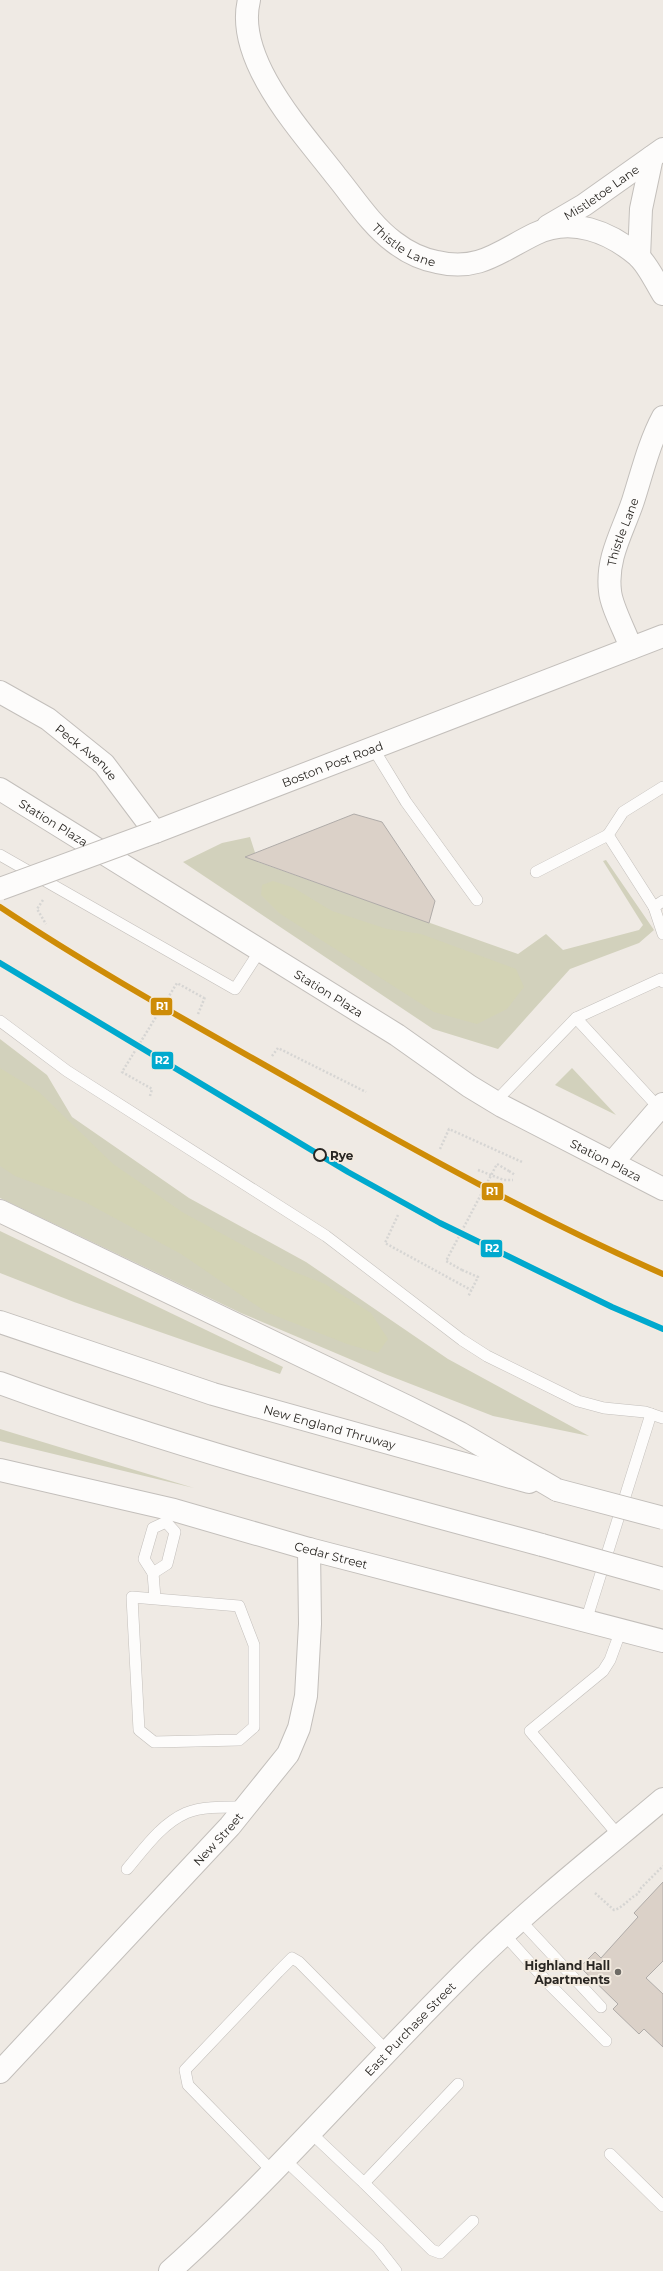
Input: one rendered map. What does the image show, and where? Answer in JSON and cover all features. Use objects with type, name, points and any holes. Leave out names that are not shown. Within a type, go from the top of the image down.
[{"type":"main road","name":"Thistle Lane","points":[[249,0],[248,24],[254,50],[265,78],[278,102],[374,223],[392,242],[413,255],[436,262],[459,266],[478,264],[537,233],[559,227],[580,226],[599,231],[639,257],[663,294]]},
{"type":"main road","name":"Mistletoe Lane","points":[[537,233],[584,205],[658,153]]},
{"type":"main road","points":[[639,257],[641,209],[658,153]]},
{"type":"main road","name":"Thistle Lane","points":[[631,648],[610,593],[609,572],[614,549],[628,517],[648,453],[663,417]]},
{"type":"main road","name":"Boston Post Road","points":[[0,889],[155,832],[663,636]]},
{"type":"main road","name":"Peck Avenue","points":[[0,692],[48,719],[104,764],[155,832]]},
{"type":"main road","name":"Station Plaza","points":[[0,789],[261,949],[397,1035],[468,1086],[495,1102],[612,1164],[663,1189]]},
{"type":"main road","points":[[612,1164],[661,1106]]},
{"type":"main road","points":[[0,1211],[460,1433],[557,1490]]},
{"type":"main road","name":"New England Thruway","points":[[0,1322],[213,1394],[663,1518]]},
{"type":"main road","points":[[0,1383],[110,1421],[208,1452],[663,1579]]},
{"type":"main road","name":"Cedar Street","points":[[0,1470],[167,1516],[309,1549],[663,1641]]},
{"type":"main road","name":"New Street","points":[[0,2072],[245,1807],[288,1754],[299,1728],[306,1696],[310,1624],[309,1549]]},
{"type":"main road","name":"East Purchase Street","points":[[170,2271],[279,2166],[388,2052],[512,1927],[663,1799]]},
{"type":"lane","points":[[373,748],[406,802],[477,900]]},
{"type":"lane","points":[[536,872],[608,835],[623,812],[663,787]]},
{"type":"lane","points":[[608,835],[658,904],[663,934]]},
{"type":"lane","points":[[0,855],[235,989],[261,949]]},
{"type":"lane","points":[[495,1102],[576,1018],[662,977]]},
{"type":"lane","points":[[576,1018],[661,1106]]},
{"type":"lane","points":[[0,1021],[67,1071],[326,1236],[462,1340],[487,1356],[578,1401],[604,1408],[651,1414],[663,1418]]},
{"type":"lane","points":[[586,1622],[651,1414]]},
{"type":"lane","points":[[153,1573],[167,1564],[175,1532],[167,1516],[153,1528],[144,1559],[153,1573],[155,1598]]},
{"type":"lane","points":[[132,1597],[155,1598],[239,1606],[254,1645],[254,1727],[239,1740],[154,1742],[139,1730],[132,1597]]},
{"type":"lane","points":[[619,1836],[530,1731],[603,1671],[610,1660],[621,1630]]},
{"type":"lane","points":[[127,1868],[169,1824],[186,1813],[210,1808],[245,1807]]},
{"type":"lane","points":[[512,1927],[601,2007]]},
{"type":"lane","points":[[512,1927],[549,1984],[606,2041]]},
{"type":"lane","points":[[388,2052],[299,1962],[292,1958],[185,2070],[188,2085],[279,2166],[378,2248],[396,2271]]},
{"type":"lane","points":[[364,2183],[458,2084]]},
{"type":"lane","points":[[311,2133],[432,2250],[440,2253],[473,2221]]},
{"type":"lane","points":[[610,2154],[663,2206]]},
{"type":"path","points":[[37,909],[46,924]]},
{"type":"path","points":[[150,1096],[152,1089],[122,1072],[177,983],[204,998],[198,1014]]},
{"type":"path","points":[[272,1056],[278,1048],[366,1092]]},
{"type":"path","points":[[440,1149],[449,1129],[522,1162]]},
{"type":"path","points":[[468,1297],[478,1277],[446,1261],[497,1164],[515,1175]]},
{"type":"path","points":[[478,1170],[504,1180],[513,1180]]},
{"type":"path","points":[[398,1215],[385,1243],[471,1290]]},
{"type":"path","points":[[595,1893],[614,1910],[620,1908],[630,1898],[638,1894],[641,1888],[663,1866]]},
{"type":"green space","points":[[250,837],[258,862],[518,954],[546,934],[563,950],[639,930],[643,925],[603,861],[606,860],[654,930],[639,943],[570,969],[498,1049],[433,1029],[183,862],[222,843]]},
{"type":"green space","points":[[273,881],[294,888],[332,911],[387,929],[421,934],[516,969],[524,987],[507,1009],[477,1024],[434,1012],[279,913],[261,895],[262,885]]},
{"type":"green space","points":[[0,1039],[47,1075],[72,1117],[189,1198],[306,1262],[448,1359],[589,1436],[493,1416],[385,1374],[241,1313],[0,1198]]},
{"type":"green space","points":[[0,1068],[39,1092],[113,1164],[182,1212],[287,1269],[325,1284],[371,1313],[388,1339],[378,1353],[347,1344],[266,1312],[181,1254],[85,1202],[15,1176],[0,1166]]},
{"type":"green space","points":[[572,1068],[616,1115],[555,1085]]},
{"type":"green space","points":[[0,1231],[283,1367],[280,1374],[74,1302],[0,1273]]},
{"type":"green space","points":[[0,1429],[194,1488],[0,1441]]},
{"type":"building","points":[[354,814],[382,822],[435,901],[429,923],[245,857]]},
{"type":"building","name":"Highland Hall Apartments","points":[[663,1882],[663,1961],[646,1978],[663,1994],[663,2047],[644,2029],[639,2034],[613,2009],[618,2004],[580,1967],[595,1952],[601,1958],[638,1917],[634,1913]]},
{"type":"transit line","name":"R1","points":[[0,907],[73,954],[388,1135],[524,1208],[663,1274]]},
{"type":"transit line","name":"R2","points":[[0,963],[348,1172],[440,1223],[612,1307],[663,1329]]},
{"type":"place","name":"Rye","points":[[320,1155]]},
{"type":"place","name":"Highland Hall Apartments","points":[[618,1972]]}]
